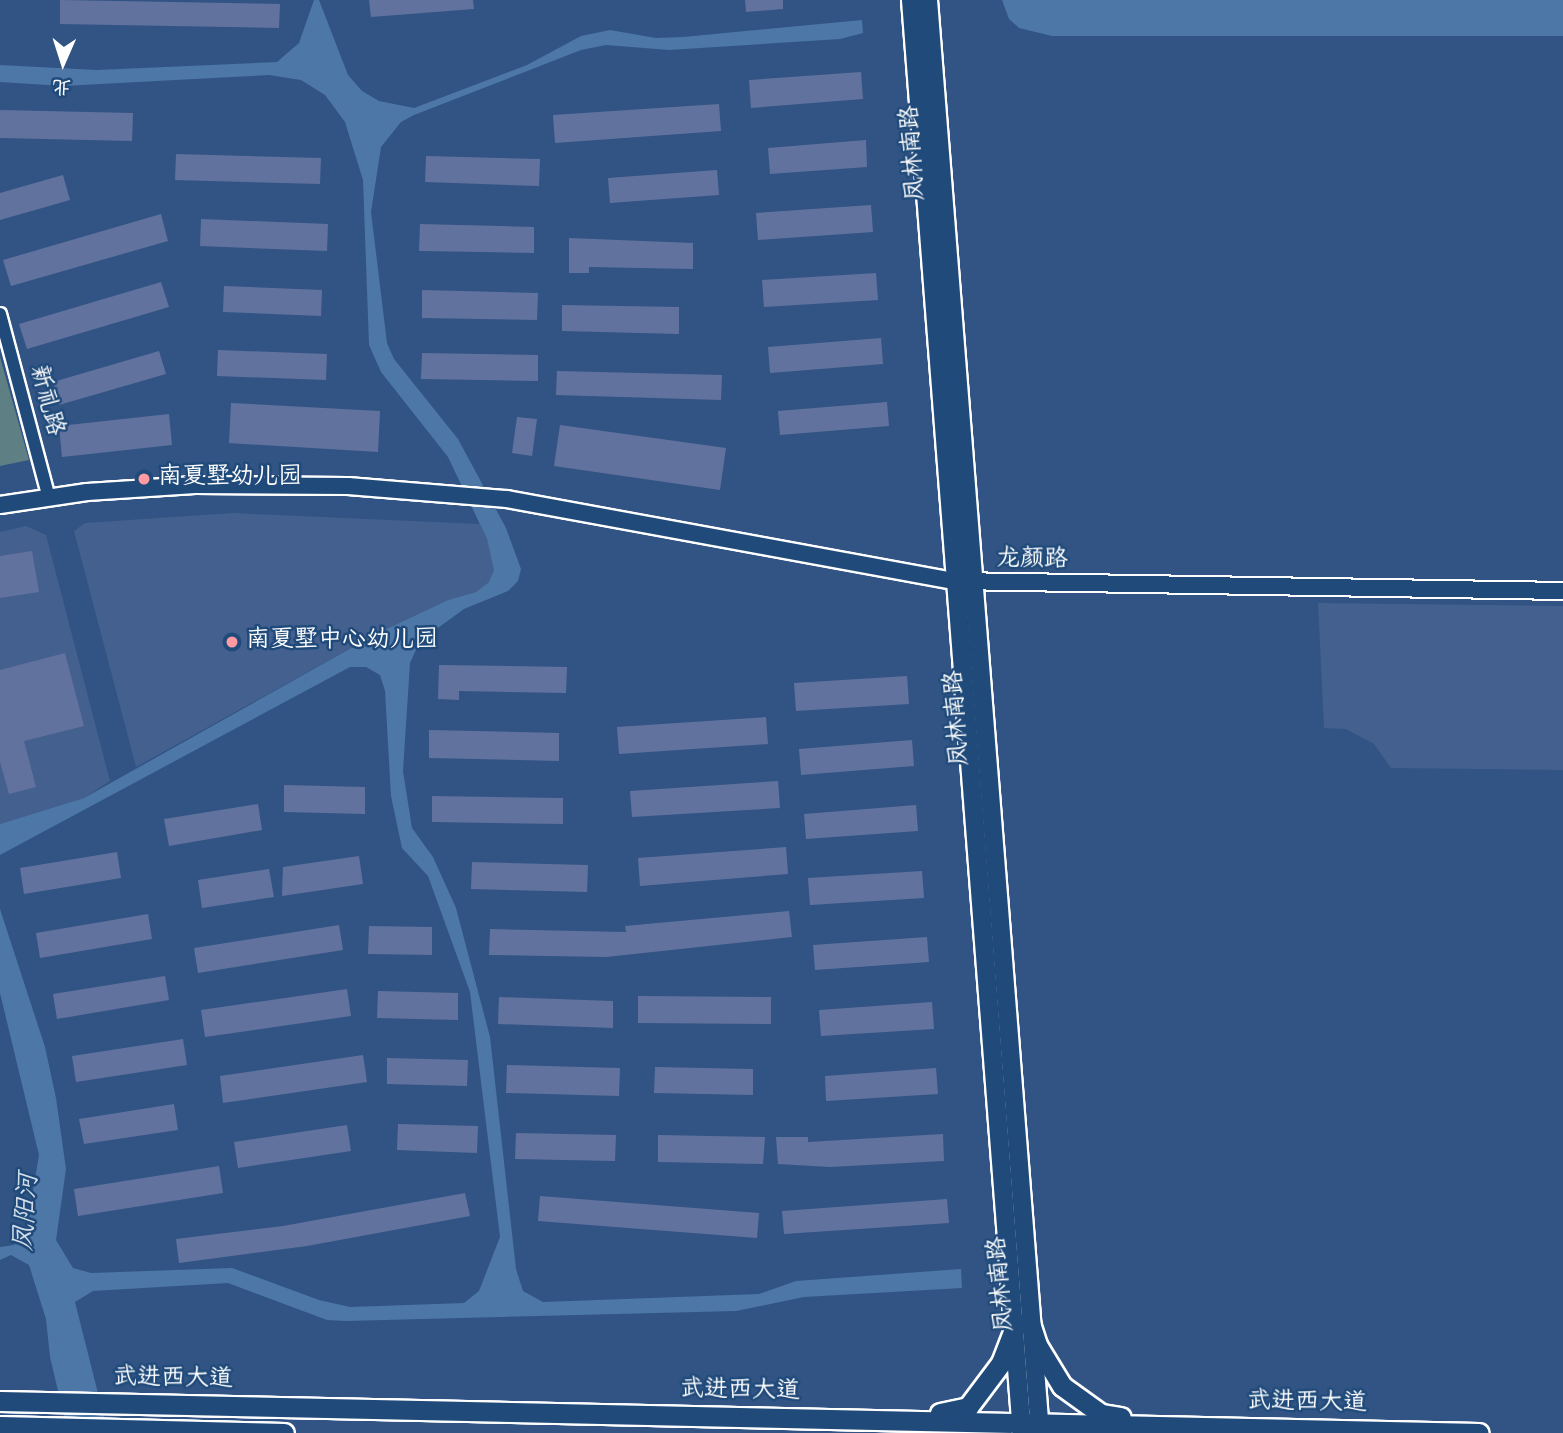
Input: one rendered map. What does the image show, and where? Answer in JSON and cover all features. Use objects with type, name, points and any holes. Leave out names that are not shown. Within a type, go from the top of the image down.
[{"type":"main road","name":"凤林南路","points":[[911,0],[964,581],[1030,1428]]},
{"type":"main road","name":"凤林南路","points":[[928,0],[964,581]]},
{"type":"main road","points":[[912,1420],[968,1407],[1001,1363],[1023,1324],[1062,1386],[1101,1414],[1163,1425]]},
{"type":"main road","name":"武进西大道","points":[[0,1401],[912,1420],[1030,1428],[1163,1425],[1479,1433]]},
{"type":"main road","name":"武进西大道","points":[[0,1426],[284,1433]]},
{"type":"street","name":"新礼路","points":[[0,314],[49,498]]},
{"type":"street","name":"龙颜路","points":[[0,505],[49,498],[265,484],[446,492],[507,499],[964,581],[1563,591]]},
{"type":"shaded area","points":[[314,0],[319,0],[348,75],[362,91],[379,101],[414,108],[527,65],[581,36],[610,30],[656,38],[683,37],[862,20],[863,33],[840,39],[669,50],[606,45],[581,50],[414,115],[401,122],[381,147],[371,212],[387,343],[394,359],[458,439],[506,528],[521,569],[518,581],[508,591],[464,609],[420,641],[410,663],[403,771],[412,828],[433,857],[456,908],[490,1037],[516,1269],[523,1291],[543,1302],[759,1294],[796,1281],[961,1269],[962,1288],[804,1297],[736,1311],[346,1321],[327,1320],[228,1283],[93,1291],[75,1302],[108,1433],[68,1433],[50,1357],[46,1319],[29,1265],[11,1255],[0,1260],[0,1247],[14,1245],[26,1232],[39,1155],[0,993],[0,909],[45,1047],[56,1098],[66,1169],[56,1240],[73,1268],[91,1273],[232,1268],[319,1300],[350,1307],[464,1303],[479,1291],[500,1237],[470,992],[428,876],[402,848],[391,796],[385,691],[380,675],[366,667],[350,667],[0,855],[0,824],[84,798],[378,633],[448,600],[476,592],[489,582],[494,570],[487,539],[448,457],[381,372],[369,345],[363,180],[345,122],[325,95],[301,80],[269,75],[63,86],[0,82],[0,65],[97,70],[277,62],[299,43]]},
{"type":"shaded area","points":[[1002,0],[1563,0],[1563,36],[1052,36],[1019,28],[1009,19]]},
{"type":"shaded area","name":"南夏墅中心幼儿园","points":[[233,513],[480,524],[495,558],[494,570],[489,582],[476,592],[448,600],[378,633],[136,767],[74,531],[85,523]]},
{"type":"shaded area","points":[[26,526],[46,535],[110,781],[84,798],[0,824],[0,532]]},
{"type":"shaded area","points":[[1318,603],[1563,606],[1563,770],[1391,768],[1374,744],[1346,729],[1324,728]]},
{"type":"green space","points":[[0,357],[29,460],[0,466]]},
{"type":"building","points":[[60,0],[280,4],[279,28],[60,24]]},
{"type":"building","points":[[369,0],[473,0],[474,9],[371,17]]},
{"type":"building","points":[[745,0],[783,0],[783,9],[746,12]]},
{"type":"building","points":[[861,72],[863,99],[751,108],[749,80]]},
{"type":"building","points":[[719,104],[721,131],[555,143],[553,115]]},
{"type":"building","points":[[0,110],[133,113],[132,141],[0,138]]},
{"type":"building","points":[[866,140],[867,167],[770,174],[768,148]]},
{"type":"building","points":[[176,154],[321,158],[320,184],[175,180]]},
{"type":"building","points":[[426,156],[540,159],[539,186],[425,182]]},
{"type":"building","points":[[717,170],[719,195],[610,203],[608,178]]},
{"type":"building","points":[[63,175],[70,200],[0,220],[0,193]]},
{"type":"building","points":[[871,205],[873,232],[758,240],[756,213]]},
{"type":"building","points":[[161,214],[168,241],[11,286],[3,260]]},
{"type":"building","points":[[201,219],[328,224],[327,251],[200,246]]},
{"type":"building","points":[[420,224],[534,227],[534,253],[419,251]]},
{"type":"building","points":[[569,238],[693,243],[693,269],[589,267],[589,273],[569,273]]},
{"type":"building","points":[[876,273],[878,300],[764,307],[762,280]]},
{"type":"building","points":[[161,282],[169,307],[27,349],[19,324]]},
{"type":"building","points":[[224,286],[322,290],[321,316],[223,312]]},
{"type":"building","points":[[422,290],[538,293],[537,320],[422,318]]},
{"type":"building","points":[[562,305],[679,307],[679,334],[562,331]]},
{"type":"building","points":[[881,338],[883,364],[770,373],[768,347]]},
{"type":"building","points":[[218,350],[327,354],[326,380],[217,376]]},
{"type":"building","points":[[159,351],[166,374],[59,405],[53,382]]},
{"type":"building","points":[[422,353],[538,355],[538,381],[421,379]]},
{"type":"building","points":[[557,371],[722,375],[721,400],[556,395]]},
{"type":"building","points":[[887,402],[889,426],[780,435],[778,411]]},
{"type":"building","points":[[231,403],[380,411],[378,452],[229,443]]},
{"type":"building","points":[[169,414],[172,445],[62,457],[59,426]]},
{"type":"building","points":[[517,417],[537,419],[532,456],[512,453]]},
{"type":"building","points":[[560,425],[726,448],[720,490],[554,466]]},
{"type":"building","points":[[32,551],[39,592],[0,598],[0,556]]},
{"type":"building","points":[[65,653],[84,726],[24,741],[36,787],[9,794],[0,762],[0,670]]},
{"type":"building","points":[[439,665],[567,667],[566,693],[459,691],[459,700],[438,699]]},
{"type":"building","points":[[907,676],[909,704],[796,711],[794,683]]},
{"type":"building","points":[[766,717],[768,744],[619,754],[617,727]]},
{"type":"building","points":[[429,730],[559,733],[559,761],[429,758]]},
{"type":"building","points":[[912,740],[914,766],[801,775],[799,749]]},
{"type":"building","points":[[778,781],[780,808],[632,817],[630,791]]},
{"type":"building","points":[[284,785],[365,787],[365,814],[284,812]]},
{"type":"building","points":[[432,796],[563,798],[563,824],[432,822]]},
{"type":"building","points":[[258,804],[262,830],[169,846],[164,819]]},
{"type":"building","points":[[916,805],[918,831],[806,839],[804,814]]},
{"type":"building","points":[[786,847],[788,874],[640,886],[638,858]]},
{"type":"building","points":[[117,852],[121,878],[24,894],[20,868]]},
{"type":"building","points":[[359,856],[363,884],[282,896],[283,867]]},
{"type":"building","points":[[472,862],[588,865],[587,892],[471,889]]},
{"type":"building","points":[[269,869],[274,897],[202,908],[198,880]]},
{"type":"building","points":[[922,871],[924,898],[810,905],[808,878]]},
{"type":"building","points":[[789,911],[792,937],[606,957],[489,955],[490,929],[626,932],[625,926]]},
{"type":"building","points":[[148,914],[152,939],[40,958],[36,933]]},
{"type":"building","points":[[339,925],[343,950],[198,973],[194,948]]},
{"type":"building","points":[[369,926],[432,927],[432,955],[368,954]]},
{"type":"building","points":[[927,937],[929,962],[815,970],[813,945]]},
{"type":"building","points":[[165,976],[169,1000],[57,1019],[53,994]]},
{"type":"building","points":[[347,989],[351,1016],[205,1037],[201,1010]]},
{"type":"building","points":[[378,991],[458,993],[458,1020],[377,1018]]},
{"type":"building","points":[[638,996],[771,997],[771,1024],[638,1023]]},
{"type":"building","points":[[499,997],[613,1001],[613,1028],[498,1024]]},
{"type":"building","points":[[932,1002],[934,1029],[821,1036],[819,1010]]},
{"type":"building","points":[[183,1039],[187,1065],[76,1082],[72,1056]]},
{"type":"building","points":[[363,1055],[367,1082],[223,1103],[220,1076]]},
{"type":"building","points":[[387,1058],[468,1060],[467,1086],[387,1084]]},
{"type":"building","points":[[507,1065],[620,1068],[619,1096],[506,1093]]},
{"type":"building","points":[[655,1067],[753,1069],[753,1095],[654,1093]]},
{"type":"building","points":[[936,1068],[938,1094],[826,1101],[825,1076]]},
{"type":"building","points":[[174,1104],[178,1130],[84,1144],[79,1119]]},
{"type":"building","points":[[398,1124],[478,1126],[477,1153],[397,1150]]},
{"type":"building","points":[[347,1125],[351,1151],[238,1168],[234,1142]]},
{"type":"building","points":[[516,1133],[616,1135],[615,1161],[515,1159]]},
{"type":"building","points":[[943,1134],[944,1161],[830,1167],[778,1164],[776,1137],[808,1137],[808,1142]]},
{"type":"building","points":[[658,1135],[765,1137],[763,1164],[658,1162]]},
{"type":"building","points":[[219,1166],[223,1193],[78,1216],[74,1189]]},
{"type":"building","points":[[465,1193],[470,1216],[307,1246],[179,1263],[176,1239],[283,1226]]},
{"type":"building","points":[[540,1196],[759,1213],[757,1238],[538,1221]]},
{"type":"building","points":[[947,1199],[949,1223],[784,1234],[782,1211]]},
{"type":"place","name":"南夏墅幼儿园","points":[[144,479]]},
{"type":"place","name":"南夏墅中心幼儿园","points":[[232,642]]},
{"type":"water label","name":"凤阳河","points":[[28,1212]]}]
